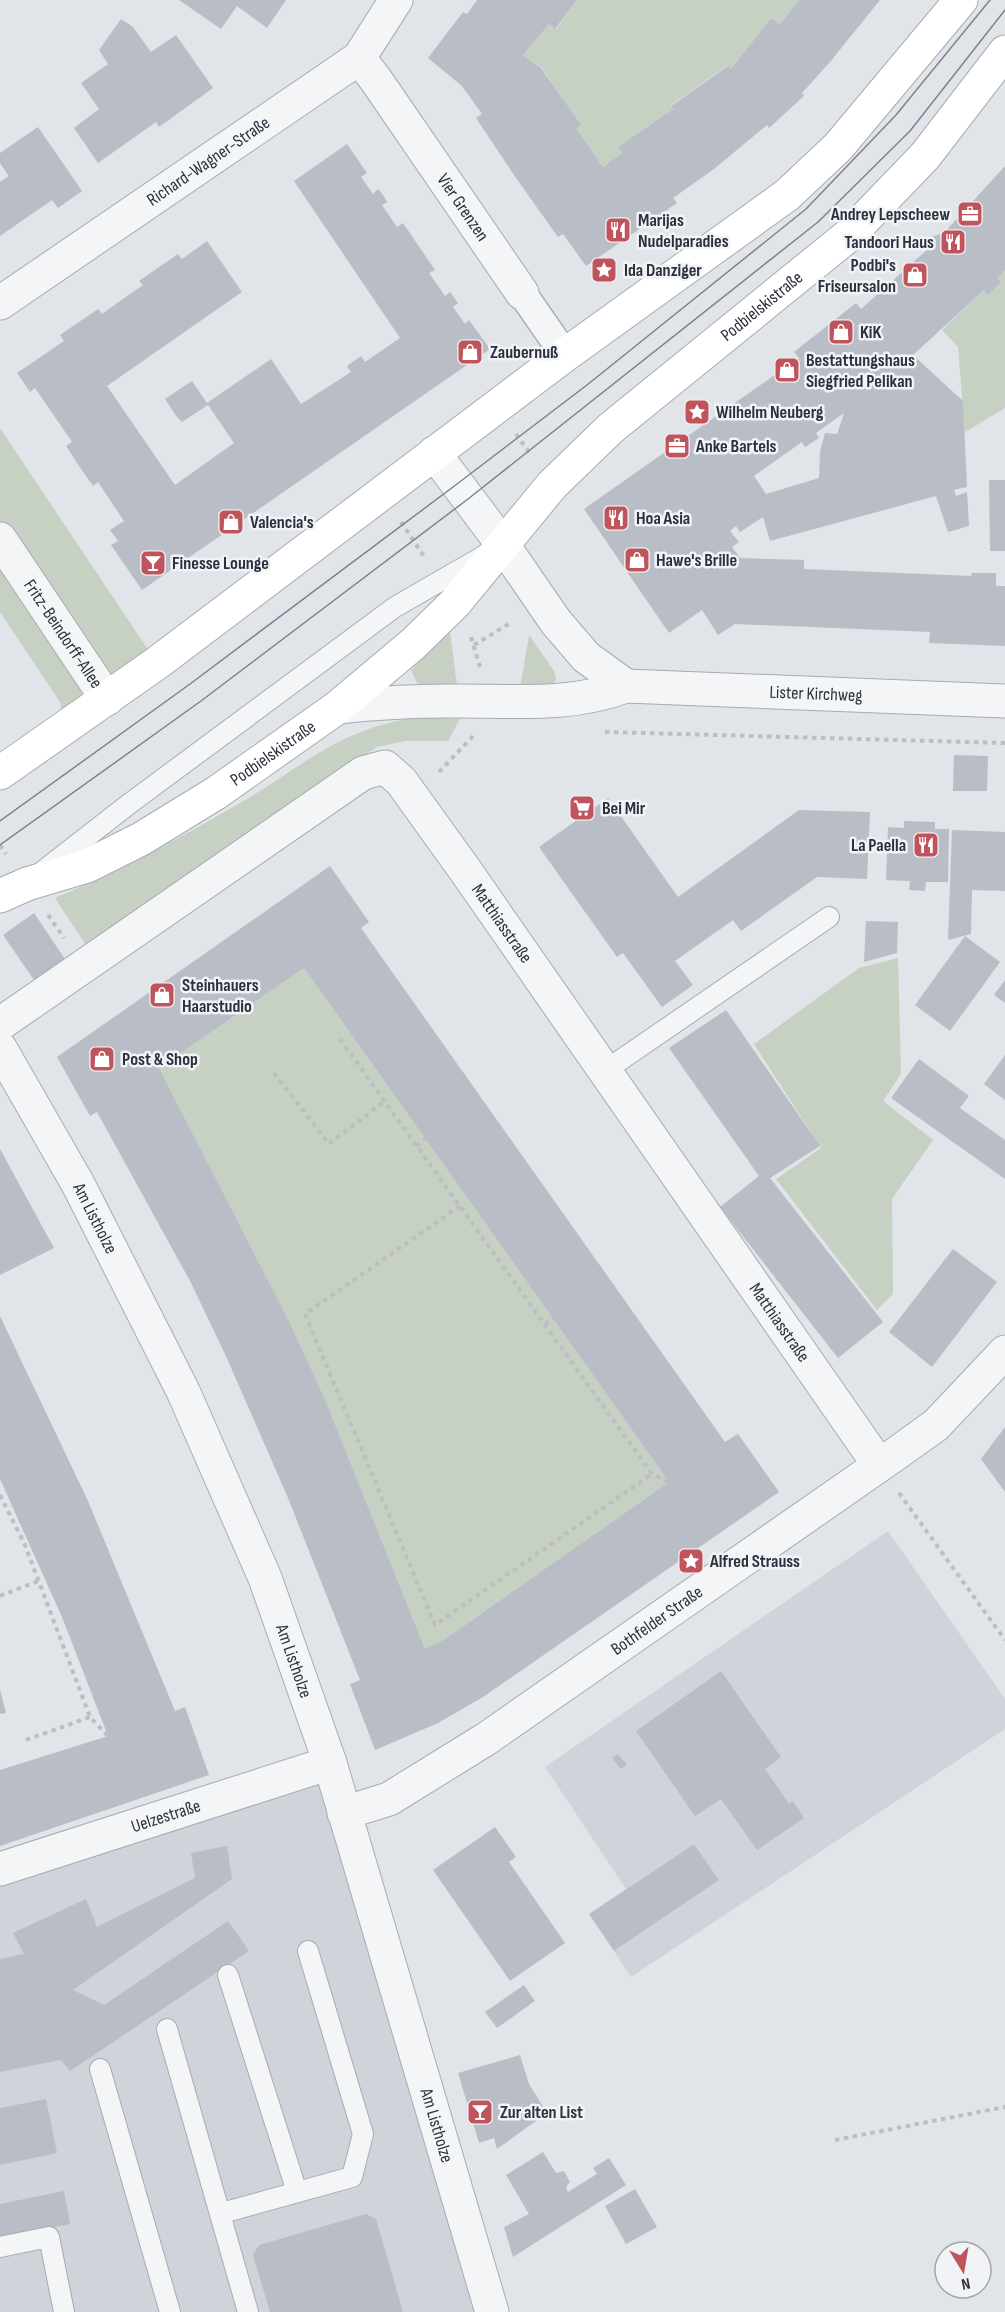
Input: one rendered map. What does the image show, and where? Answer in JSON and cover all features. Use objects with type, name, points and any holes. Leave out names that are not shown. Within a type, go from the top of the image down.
[{"type":"main road","points":[[0,773],[107,699],[565,355],[788,195],[838,147],[961,0]]},
{"type":"main road","name":"Podbielskistraße","points":[[14,890],[87,866],[141,839],[216,793],[338,707],[413,644],[455,603],[552,485],[611,428],[849,235],[925,156],[1005,52]]},
{"type":"street","name":"Richard-Wagner-Straße","points":[[0,303],[359,58],[396,0]]},
{"type":"street","name":"Vier Grenzen","points":[[359,58],[565,355]]},
{"type":"street","points":[[434,453],[503,545],[556,622],[586,657],[626,686]]},
{"type":"street","name":"Fritz-Beindorff-Allee","points":[[0,539],[107,699]]},
{"type":"street","name":"Lister Kirchweg","points":[[338,707],[449,701],[556,703],[598,697],[626,686],[1005,701]]},
{"type":"street","name":"Matthiasstraße","points":[[0,1024],[363,773],[385,767],[401,781],[606,1070],[879,1465]]},
{"type":"street","name":"Am Listholze","points":[[0,1048],[78,1184],[183,1391],[265,1578],[330,1763],[492,2312]]},
{"type":"street","name":"Bothfelder Straße","points":[[344,1813],[389,1799],[486,1739],[879,1465],[936,1425],[1005,1352]]},
{"type":"street","name":"Uelzestraße","points":[[0,1869],[330,1763]]},
{"type":"lane","points":[[14,890],[385,614],[439,580],[503,545]]},
{"type":"lane","points":[[606,1070],[829,917]]},
{"type":"lane","points":[[222,2213],[352,2177],[363,2134],[308,1951]]},
{"type":"lane","points":[[228,1975],[297,2192]]},
{"type":"lane","points":[[167,2029],[222,2213],[248,2312]]},
{"type":"lane","points":[[99,2069],[170,2312]]},
{"type":"lane","points":[[0,2247],[49,2237],[64,2312]]},
{"type":"path","points":[[497,406],[552,485]]},
{"type":"path","points":[[382,493],[439,580]]},
{"type":"path","points":[[474,645],[518,618]]},
{"type":"path","points":[[467,627],[483,677]]},
{"type":"path","points":[[601,731],[1005,743]]},
{"type":"path","points":[[414,799],[474,735]]},
{"type":"path","points":[[340,1040],[652,1474],[669,1482]]},
{"type":"path","points":[[274,1072],[329,1144],[385,1101]]},
{"type":"path","points":[[416,1146],[426,1138]]},
{"type":"path","points":[[460,1206],[305,1314],[435,1625],[652,1474]]},
{"type":"path","points":[[545,1324],[554,1318]]},
{"type":"path","points":[[879,1465],[1005,1640]]},
{"type":"path","points":[[0,1495],[25,1545],[90,1717],[108,1736]]},
{"type":"path","points":[[0,1596],[38,1581]]},
{"type":"path","points":[[26,1740],[90,1717]]},
{"type":"path","points":[[835,2140],[1005,2107]]},
{"type":"shaded area","points":[[888,1531],[1005,1699],[1005,1729],[631,1977],[614,1951],[719,1880],[694,1844],[626,1889],[545,1767]]},
{"type":"shaded area","points":[[330,1763],[492,2312],[0,2312],[0,1869]]},
{"type":"green space","points":[[577,0],[799,0],[780,24],[771,18],[731,69],[727,66],[671,105],[673,109],[618,147],[622,153],[603,167],[576,128],[580,125],[542,68],[523,55],[549,24],[556,29]]},
{"type":"green space","points":[[1005,270],[1005,408],[965,432],[958,347],[942,330]]},
{"type":"green space","points":[[0,428],[157,663],[65,729],[60,702],[0,612]]},
{"type":"green space","points":[[450,632],[457,686],[423,686],[417,683],[411,670]]},
{"type":"green space","points":[[529,635],[554,671],[556,680],[550,688],[520,689]]},
{"type":"green space","points":[[422,717],[460,719],[448,741],[405,741],[377,747],[87,947],[55,898],[173,841],[347,738],[394,722]]},
{"type":"green space","points":[[898,958],[901,1074],[883,1101],[933,1140],[892,1199],[893,1294],[877,1310],[776,1179],[821,1148],[754,1044],[859,968]]},
{"type":"green space","points":[[304,968],[669,1482],[445,1639],[425,1649],[324,1397],[290,1323],[159,1068]]},
{"type":"building","points":[[179,0],[286,0],[267,28],[237,6],[221,29]]},
{"type":"building","points":[[477,0],[577,0],[555,29],[549,24],[523,55],[541,68],[581,125],[576,128],[603,167],[622,153],[618,147],[673,109],[671,106],[728,66],[731,69],[771,18],[780,24],[799,0],[880,0],[802,93],[804,96],[769,128],[767,125],[714,169],[673,198],[677,203],[586,266],[563,234],[558,237],[516,178],[476,118],[482,114],[462,86],[428,58],[463,12],[467,14]]},
{"type":"building","points":[[121,19],[133,27],[151,52],[176,35],[213,88],[159,127],[156,122],[98,163],[74,128],[99,109],[81,83],[108,64],[99,50]]},
{"type":"building","points":[[38,127],[82,191],[58,208],[52,200],[0,236],[0,182],[9,176],[0,163],[0,153]]},
{"type":"building","points":[[347,144],[367,173],[361,177],[373,194],[378,189],[383,195],[387,202],[382,205],[397,227],[403,223],[435,270],[429,273],[445,296],[450,292],[458,303],[453,307],[465,324],[469,320],[490,349],[142,590],[111,545],[118,541],[110,530],[124,521],[98,482],[93,486],[79,466],[66,446],[72,442],[35,388],[30,392],[17,373],[64,341],[60,335],[98,309],[102,314],[143,285],[139,281],[178,254],[182,259],[207,241],[242,292],[107,386],[175,485],[234,443],[208,405],[182,422],[177,417],[165,399],[192,381],[207,403],[271,359],[301,404],[351,372],[347,366],[361,356],[365,362],[400,338],[294,181]]},
{"type":"building","points":[[1005,166],[1005,270],[997,278],[1001,282],[988,295],[984,290],[913,355],[963,401],[967,487],[954,490],[956,496],[967,492],[969,526],[948,532],[936,496],[770,541],[763,517],[740,532],[736,526],[730,531],[739,542],[732,547],[740,558],[804,560],[804,569],[972,576],[971,573],[996,573],[996,586],[1005,586],[1005,646],[929,643],[930,632],[735,624],[718,635],[702,610],[669,633],[584,509],[799,358],[794,352],[856,303],[861,309],[929,248],[931,237],[944,233]],"holes":[[[844,413],[837,434],[825,433],[820,452],[819,478],[766,494],[754,476],[802,442],[805,447],[819,438],[816,433]]]},
{"type":"building","points":[[989,480],[1005,480],[1005,551],[990,551]]},
{"type":"building","points":[[954,755],[988,756],[987,791],[953,791]]},
{"type":"building","points":[[608,798],[678,897],[799,810],[870,812],[867,879],[817,877],[741,931],[733,920],[675,961],[693,985],[662,1007],[623,953],[617,957],[539,847]]},
{"type":"building","points":[[904,821],[935,822],[935,829],[949,829],[948,882],[926,882],[925,891],[909,890],[910,881],[886,880],[888,827],[904,828]]},
{"type":"building","points":[[952,830],[1005,832],[1005,891],[972,890],[971,934],[948,940]]},
{"type":"building","points":[[330,866],[369,922],[361,928],[725,1442],[738,1434],[779,1492],[483,1697],[438,1723],[375,1750],[350,1684],[360,1680],[288,1498],[225,1354],[190,1281],[97,1112],[90,1116],[57,1057]],"holes":[[[304,968],[669,1482],[445,1639],[425,1649],[324,1397],[290,1323],[159,1068]]]},
{"type":"building","points":[[34,913],[65,959],[34,980],[3,935]]},
{"type":"building","points":[[866,921],[898,922],[897,953],[864,962]]},
{"type":"building","points":[[965,936],[1000,962],[950,1031],[915,1005]]},
{"type":"building","points":[[1005,980],[1005,1003],[994,995]]},
{"type":"building","points":[[726,1010],[820,1146],[770,1178],[883,1322],[838,1358],[720,1207],[759,1176],[669,1048]]},
{"type":"building","points":[[1005,1055],[1005,1100],[984,1084]]},
{"type":"building","points":[[919,1059],[969,1096],[960,1108],[1005,1140],[1005,1179],[891,1098]]},
{"type":"building","points":[[0,1149],[54,1248],[0,1275]]},
{"type":"building","points":[[953,1249],[997,1282],[932,1367],[889,1332]]},
{"type":"building","points":[[0,1316],[88,1501],[175,1711],[185,1707],[209,1775],[0,1846],[0,1770],[108,1736],[62,1617],[0,1479]]},
{"type":"building","points":[[1005,1427],[1005,1492],[981,1459]]},
{"type":"building","points":[[721,1671],[781,1757],[765,1769],[789,1804],[793,1801],[804,1818],[757,1850],[721,1799],[695,1816],[636,1731]]},
{"type":"building","points":[[0,1690],[6,1713],[0,1714]]},
{"type":"building","points":[[618,1754],[627,1765],[621,1769],[612,1758]]},
{"type":"building","points":[[495,1827],[516,1857],[509,1862],[565,1943],[510,1981],[433,1870]]},
{"type":"building","points":[[694,1844],[719,1880],[614,1951],[589,1914]]},
{"type":"building","points":[[227,1846],[232,1879],[73,1990],[104,2005],[228,1921],[249,1951],[70,2071],[61,2060],[0,2072],[0,1959],[24,1954],[13,1933],[86,1899],[97,1927],[195,1878],[191,1853]]},
{"type":"building","points":[[524,1985],[535,2001],[497,2028],[485,2012]]},
{"type":"building","points":[[520,2055],[529,2084],[547,2113],[497,2149],[494,2138],[479,2143],[458,2073]]},
{"type":"building","points":[[46,2099],[57,2153],[0,2165],[0,2108]]},
{"type":"building","points":[[543,2152],[556,2173],[564,2171],[570,2182],[566,2187],[568,2192],[597,2174],[593,2168],[609,2158],[626,2185],[513,2257],[504,2227],[529,2214],[506,2175]]},
{"type":"building","points":[[635,2189],[657,2227],[626,2244],[605,2206]]},
{"type":"building","points":[[64,2191],[70,2224],[0,2238],[0,2204]]},
{"type":"building","points":[[366,2214],[376,2219],[403,2312],[270,2312],[253,2255],[259,2245]]},
{"type":"tram line","points":[[0,821],[190,684],[457,484],[587,385],[806,209],[896,115],[990,0]]},
{"type":"tram line","points":[[0,845],[201,701],[468,499],[818,222],[910,131],[1005,10]]},
{"type":"place","name":"Andrey Lepscheew","points":[[970,214]]},
{"type":"place","name":"Marijas Nudelparadies","points":[[618,230]]},
{"type":"place","name":"Tandoori Haus","points":[[953,242]]},
{"type":"place","name":"Ida Danziger","points":[[604,270]]},
{"type":"place","name":"Podbi's Friseursalon","points":[[915,275]]},
{"type":"place","name":"KiK","points":[[841,332]]},
{"type":"place","name":"Zaubernuß","points":[[470,352]]},
{"type":"place","name":"Bestattungshaus Siegfried Pelikan","points":[[787,370]]},
{"type":"place","name":"Wilhelm Neuberg","points":[[697,412]]},
{"type":"place","name":"Anke Bartels","points":[[677,446]]},
{"type":"place","name":"Hoa Asia","points":[[616,518]]},
{"type":"place","name":"Valencia's","points":[[231,522]]},
{"type":"place","name":"Hawe's Brille","points":[[637,560]]},
{"type":"place","name":"Finesse Lounge","points":[[153,563]]},
{"type":"place","name":"Bei Mir","points":[[582,808]]},
{"type":"place","name":"La Paella","points":[[926,845]]},
{"type":"place","name":"Steinhauers Haarstudio","points":[[162,995]]},
{"type":"place","name":"Post & Shop","points":[[102,1059]]},
{"type":"place","name":"Alfred Strauss","points":[[691,1561]]},
{"type":"place","name":"Zur alten List","points":[[480,2112]]}]
